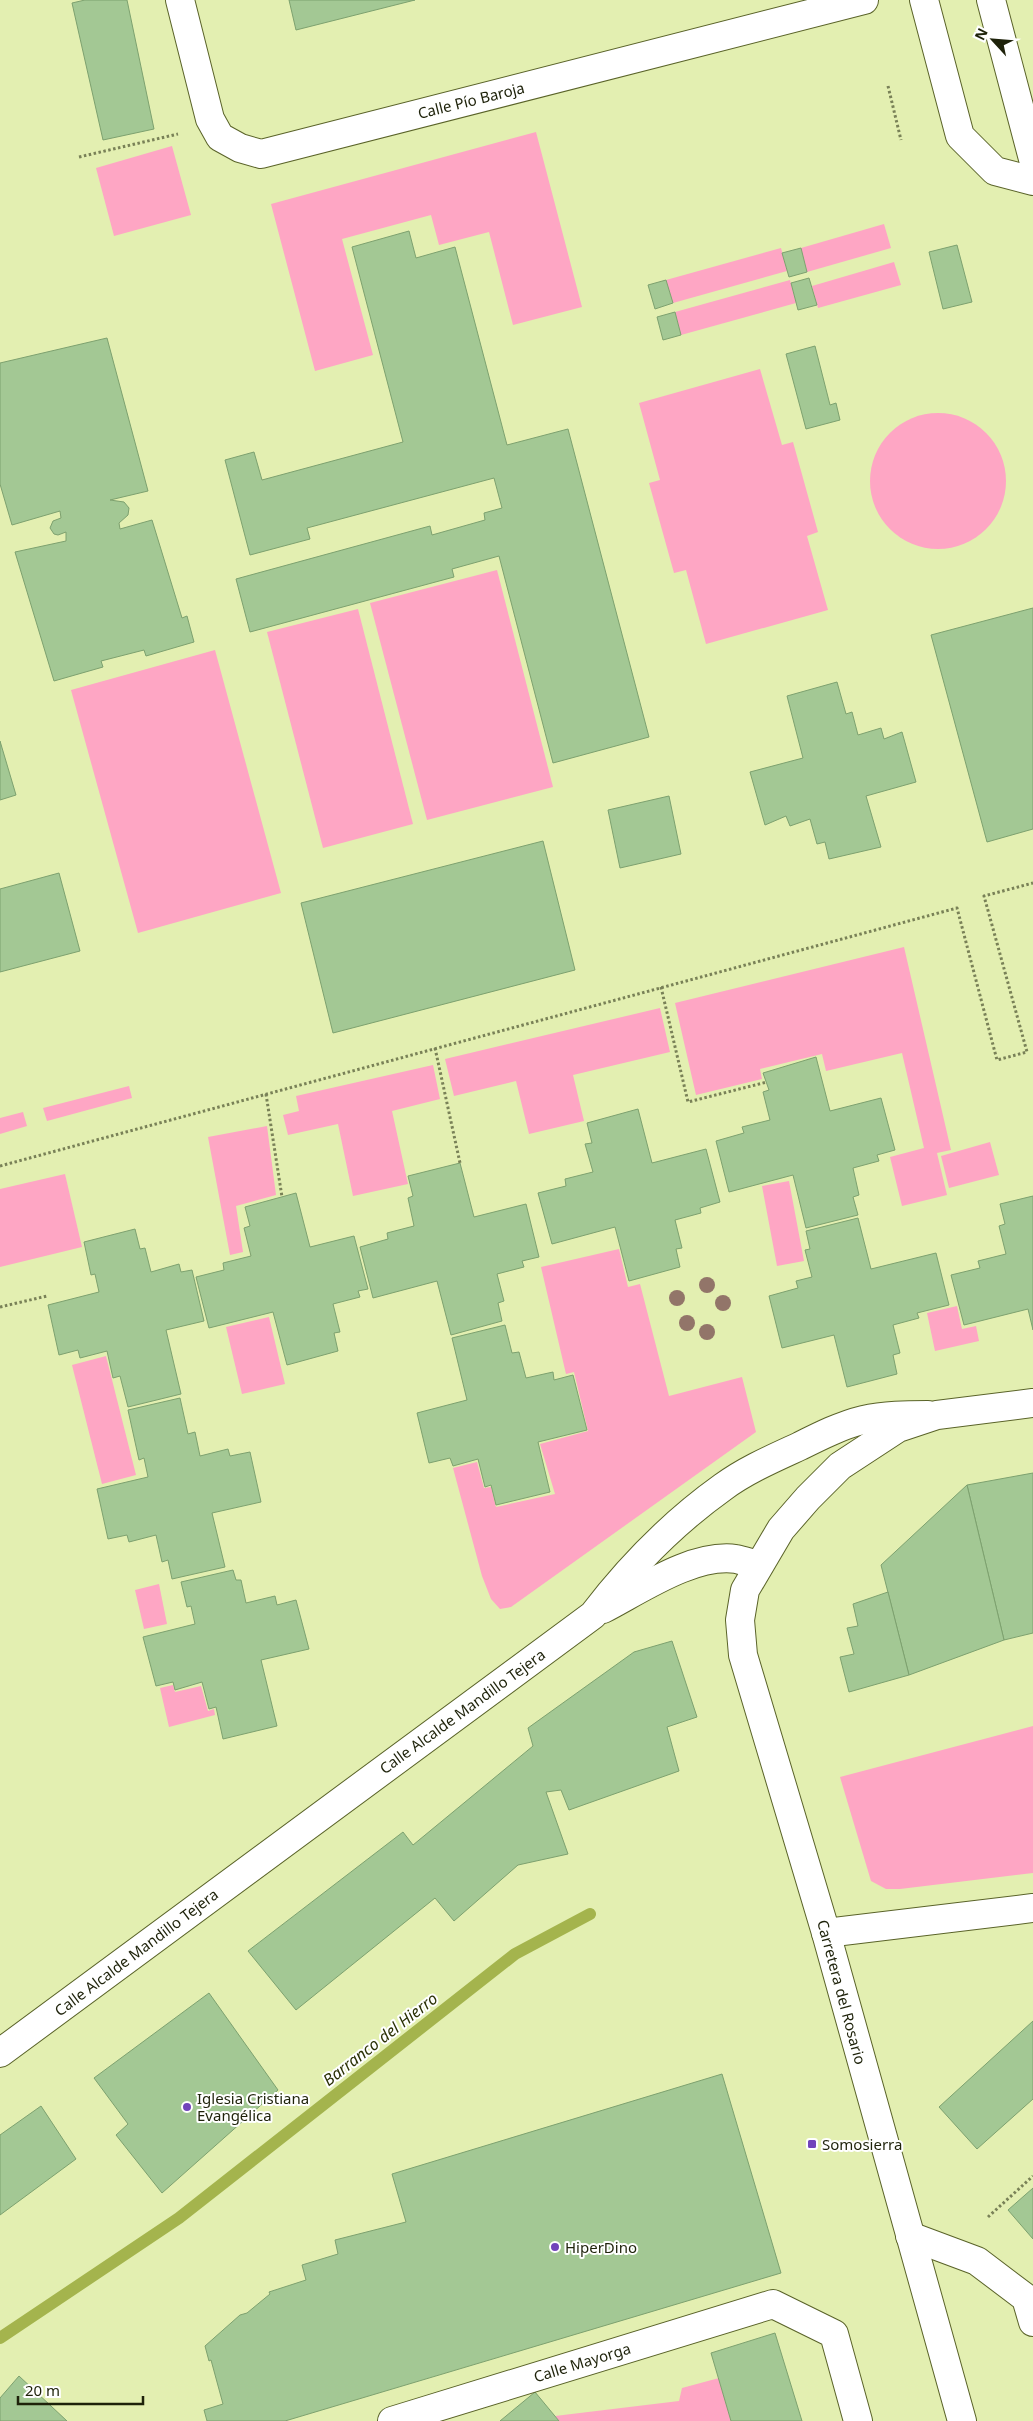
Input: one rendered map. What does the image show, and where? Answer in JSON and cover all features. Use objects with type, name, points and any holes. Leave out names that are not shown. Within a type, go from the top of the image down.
[{"type":"street","name":"Calle Pío Baroja","points":[[180,0],[210,119],[220,137],[240,148],[261,154],[864,0]]},
{"type":"street","points":[[924,0],[960,136],[995,171],[1033,181]]},
{"type":"street","points":[[991,0],[1033,159]]},
{"type":"street","points":[[936,1415],[1033,1403]]},
{"type":"street","name":"Calle Alcalde Mandillo Tejera","points":[[0,2053],[593,1614],[654,1544],[723,1487],[761,1464],[821,1435],[862,1420],[900,1415],[936,1415]]},
{"type":"street","name":"Carretera del Rosario","points":[[936,1415],[898,1428],[840,1466],[808,1498],[781,1529],[745,1590],[740,1620],[743,1655],[826,1933],[962,2421]]},
{"type":"street","points":[[593,1614],[676,1571],[706,1561],[735,1559],[759,1565]]},
{"type":"street","points":[[826,1933],[1033,1908]]},
{"type":"street","points":[[910,2236],[977,2261],[1026,2298],[1033,2322]]},
{"type":"street","name":"Calle Mayorga","points":[[392,2421],[436,2415],[773,2304],[834,2334],[858,2421]]},
{"type":"path","points":[[888,86],[901,140]]},
{"type":"path","points":[[79,158],[181,133]]},
{"type":"path","points":[[0,1166],[957,908],[997,1060],[1027,1052],[984,896],[1033,883]]},
{"type":"path","points":[[661,987],[688,1102],[767,1082]]},
{"type":"path","points":[[435,1048],[460,1163]]},
{"type":"path","points":[[266,1094],[282,1197]]},
{"type":"path","points":[[0,1307],[47,1296]]},
{"type":"path","points":[[988,2217],[1033,2176]]},
{"type":"shaded area","points":[[536,132],[582,307],[513,325],[489,232],[439,245],[431,215],[342,239],[373,355],[315,371],[271,204]]},
{"type":"shaded area","points":[[172,146],[191,215],[114,236],[96,168]]},
{"type":"shaded area","points":[[884,224],[891,248],[807,272],[801,248]]},
{"type":"shaded area","points":[[781,248],[787,271],[673,303],[666,280]]},
{"type":"shaded area","points":[[894,262],[901,285],[818,308],[812,286]]},
{"type":"shaded area","points":[[790,280],[796,303],[681,335],[675,312]]},
{"type":"shaded area","points":[[760,369],[782,445],[793,442],[818,532],[807,536],[828,610],[706,644],[686,570],[674,573],[649,483],[660,480],[639,403]]},
{"type":"shaded area","points":[[938,413],[964,418],[976,424],[986,433],[995,443],[1001,455],[1006,481],[1001,507],[995,519],[986,529],[976,538],[964,544],[938,549],[912,544],[900,538],[890,529],[881,519],[875,507],[870,481],[875,455],[881,443],[890,433],[900,424],[912,418]]},
{"type":"shaded area","points":[[497,570],[553,787],[427,820],[370,603]]},
{"type":"shaded area","points":[[358,609],[413,824],[323,848],[267,632]]},
{"type":"shaded area","points":[[215,650],[281,893],[138,933],[71,690]]},
{"type":"shaded area","points":[[904,947],[951,1150],[937,1153],[947,1195],[902,1206],[890,1157],[924,1148],[902,1053],[826,1071],[822,1054],[760,1069],[762,1079],[696,1095],[675,1003]]},
{"type":"shaded area","points":[[660,1008],[670,1052],[573,1075],[584,1121],[529,1134],[516,1081],[454,1096],[445,1059]]},
{"type":"shaded area","points":[[433,1065],[440,1099],[392,1111],[408,1184],[353,1196],[338,1124],[288,1135],[283,1115],[299,1111],[296,1096]]},
{"type":"shaded area","points":[[129,1086],[132,1098],[47,1121],[43,1108]]},
{"type":"shaded area","points":[[23,1112],[27,1126],[0,1134],[0,1118]]},
{"type":"shaded area","points":[[267,1126],[276,1195],[236,1206],[243,1252],[230,1255],[208,1137]]},
{"type":"shaded area","points":[[990,1142],[999,1175],[949,1188],[941,1156]]},
{"type":"shaded area","points":[[65,1174],[82,1247],[0,1267],[0,1189]]},
{"type":"shaded area","points":[[789,1181],[804,1261],[777,1266],[762,1186]]},
{"type":"shaded area","points":[[619,1249],[628,1287],[640,1284],[669,1396],[742,1377],[756,1432],[511,1607],[500,1609],[491,1599],[482,1576],[453,1468],[477,1462],[484,1488],[491,1487],[496,1507],[555,1494],[540,1444],[588,1431],[574,1372],[566,1374],[541,1267]]},
{"type":"shaded area","points":[[957,1306],[962,1329],[976,1326],[979,1341],[935,1351],[927,1313]]},
{"type":"shaded area","points":[[269,1317],[285,1384],[242,1394],[226,1327]]},
{"type":"shaded area","points":[[106,1356],[136,1475],[102,1484],[72,1365]]},
{"type":"shaded area","points":[[159,1584],[167,1624],[144,1629],[135,1590]]},
{"type":"shaded area","points":[[173,1685],[175,1692],[201,1686],[208,1711],[214,1709],[215,1715],[169,1727],[160,1688]]},
{"type":"shaded area","points":[[1033,1726],[1033,1873],[900,1889],[886,1889],[871,1881],[840,1777]]},
{"type":"shaded area","points":[[719,2378],[731,2421],[559,2421],[555,2416],[679,2401],[682,2388]]},
{"type":"building","points":[[85,0],[127,0],[154,129],[103,140],[72,3]]},
{"type":"building","points":[[289,0],[415,0],[296,30]]},
{"type":"building","points":[[409,231],[416,258],[455,247],[507,445],[568,429],[649,737],[553,763],[499,556],[452,569],[454,577],[250,632],[236,579],[430,526],[432,535],[485,520],[484,513],[502,508],[494,478],[307,528],[310,539],[250,555],[225,460],[254,452],[262,480],[403,442],[352,247]]},
{"type":"building","points":[[957,245],[972,302],[943,309],[929,252]]},
{"type":"building","points":[[801,248],[807,272],[789,277],[782,253]]},
{"type":"building","points":[[809,278],[817,305],[798,310],[791,283]]},
{"type":"building","points":[[666,280],[673,303],[655,309],[648,285]]},
{"type":"building","points":[[675,312],[681,335],[663,340],[657,317]]},
{"type":"building","points":[[107,338],[148,491],[110,500],[124,502],[129,508],[128,515],[119,523],[120,529],[152,520],[182,618],[187,616],[194,642],[146,656],[144,650],[101,661],[103,667],[54,681],[15,552],[66,541],[66,532],[58,535],[54,534],[50,528],[53,521],[61,518],[60,511],[12,525],[0,484],[0,363]]},
{"type":"building","points":[[815,346],[830,405],[836,403],[840,420],[806,429],[786,354]]},
{"type":"building","points":[[1033,608],[1033,829],[987,842],[931,635]]},
{"type":"building","points":[[837,682],[846,714],[852,712],[858,735],[881,728],[884,739],[902,732],[916,782],[866,796],[881,847],[829,859],[825,842],[817,844],[810,819],[790,826],[786,816],[765,825],[750,772],[803,758],[787,696]]},
{"type":"building","points":[[0,741],[16,795],[0,800]]},
{"type":"building","points":[[669,796],[681,854],[620,868],[608,810]]},
{"type":"building","points":[[543,841],[575,970],[333,1033],[301,903]]},
{"type":"building","points":[[59,873],[80,951],[0,972],[0,889]]},
{"type":"building","points":[[816,1057],[830,1111],[881,1098],[895,1150],[877,1155],[879,1161],[853,1168],[859,1195],[853,1197],[858,1215],[806,1228],[793,1175],[729,1192],[716,1141],[744,1133],[742,1127],[770,1120],[763,1092],[769,1090],[763,1073]]},
{"type":"building","points":[[638,1109],[652,1163],[706,1149],[720,1202],[700,1208],[701,1213],[675,1220],[682,1248],[676,1249],[680,1267],[629,1281],[615,1227],[552,1244],[538,1193],[566,1186],[565,1179],[593,1172],[585,1144],[592,1143],[587,1123]]},
{"type":"building","points":[[460,1163],[474,1217],[526,1204],[539,1257],[522,1261],[524,1267],[497,1274],[504,1301],[498,1303],[502,1321],[451,1335],[437,1281],[373,1298],[360,1247],[388,1239],[387,1233],[414,1226],[408,1198],[413,1196],[408,1176]]},
{"type":"building","points":[[296,1193],[310,1247],[354,1236],[368,1289],[358,1291],[360,1297],[333,1304],[340,1332],[334,1333],[338,1351],[287,1365],[273,1312],[209,1328],[196,1277],[224,1270],[223,1263],[251,1256],[244,1228],[250,1226],[245,1207]]},
{"type":"building","points":[[1033,1196],[1033,1330],[1028,1309],[964,1325],[951,1275],[980,1268],[978,1261],[1006,1254],[999,1226],[1005,1224],[1000,1204]]},
{"type":"building","points":[[858,1218],[871,1269],[936,1253],[949,1305],[917,1313],[919,1318],[893,1325],[900,1353],[893,1355],[897,1374],[847,1387],[834,1335],[782,1348],[769,1296],[798,1288],[796,1281],[812,1277],[805,1250],[810,1249],[806,1231]]},
{"type":"building","points":[[135,1229],[140,1249],[145,1248],[151,1272],[179,1264],[181,1272],[192,1270],[204,1321],[166,1330],[181,1394],[128,1407],[120,1376],[113,1378],[107,1351],[80,1358],[78,1350],[59,1355],[48,1305],[99,1292],[95,1274],[91,1275],[84,1242]]},
{"type":"building","points":[[505,1325],[512,1353],[519,1352],[526,1378],[553,1372],[554,1380],[573,1375],[587,1430],[538,1442],[550,1492],[496,1505],[491,1485],[485,1487],[478,1459],[453,1466],[450,1458],[429,1463],[417,1413],[467,1400],[452,1338]]},
{"type":"building","points":[[180,1398],[188,1434],[195,1432],[200,1456],[228,1449],[230,1456],[250,1452],[261,1502],[212,1513],[225,1567],[172,1579],[168,1560],[162,1562],[156,1535],[129,1542],[127,1535],[108,1539],[97,1489],[148,1477],[144,1458],[139,1460],[128,1410]]},
{"type":"building","points":[[1033,1473],[1033,1633],[1004,1640],[967,1485]]},
{"type":"building","points":[[967,1485],[1004,1640],[909,1675],[881,1565]]},
{"type":"building","points":[[233,1570],[236,1580],[241,1580],[246,1603],[275,1596],[277,1605],[296,1600],[309,1649],[261,1660],[277,1726],[223,1739],[216,1707],[209,1709],[202,1682],[175,1690],[173,1682],[156,1686],[143,1637],[195,1624],[191,1606],[187,1607],[181,1582]]},
{"type":"building","points":[[888,1592],[909,1675],[849,1692],[840,1657],[854,1654],[847,1628],[858,1626],[853,1604]]},
{"type":"building","points":[[672,1641],[697,1717],[667,1727],[679,1771],[569,1810],[561,1790],[546,1792],[568,1854],[518,1865],[454,1921],[435,1898],[296,2010],[248,1951],[403,1832],[413,1845],[533,1746],[528,1728],[634,1652]]},
{"type":"building","name":"Iglesia Cristiana Evangélica","points":[[209,1993],[278,2090],[162,2193],[116,2135],[128,2124],[94,2078]]},
{"type":"building","points":[[1033,2021],[1033,2099],[977,2149],[939,2107]]},
{"type":"building","name":"HiperDino","points":[[722,2074],[781,2273],[285,2421],[207,2421],[204,2410],[223,2404],[211,2360],[209,2361],[205,2346],[240,2315],[247,2313],[270,2294],[269,2292],[306,2280],[302,2265],[338,2254],[335,2240],[406,2222],[392,2174]]},
{"type":"building","points":[[41,2106],[76,2159],[0,2215],[0,2135]]},
{"type":"building","points":[[1033,2188],[1033,2239],[1008,2210]]},
{"type":"building","points":[[775,2333],[802,2421],[731,2421],[711,2353]]},
{"type":"building","points":[[19,2376],[67,2421],[0,2421],[0,2398]]},
{"type":"building","points":[[535,2392],[559,2421],[500,2421]]},
{"type":"waterway","name":"Barranco del Hierro","points":[[0,2338],[179,2218],[515,1954],[590,1914]]},
{"type":"place","name":"Iglesia Cristiana Evangélica","points":[[187,2107]]},
{"type":"place","name":"Somosierra","points":[[812,2144]]},
{"type":"place","name":"HiperDino","points":[[555,2247]]}]
